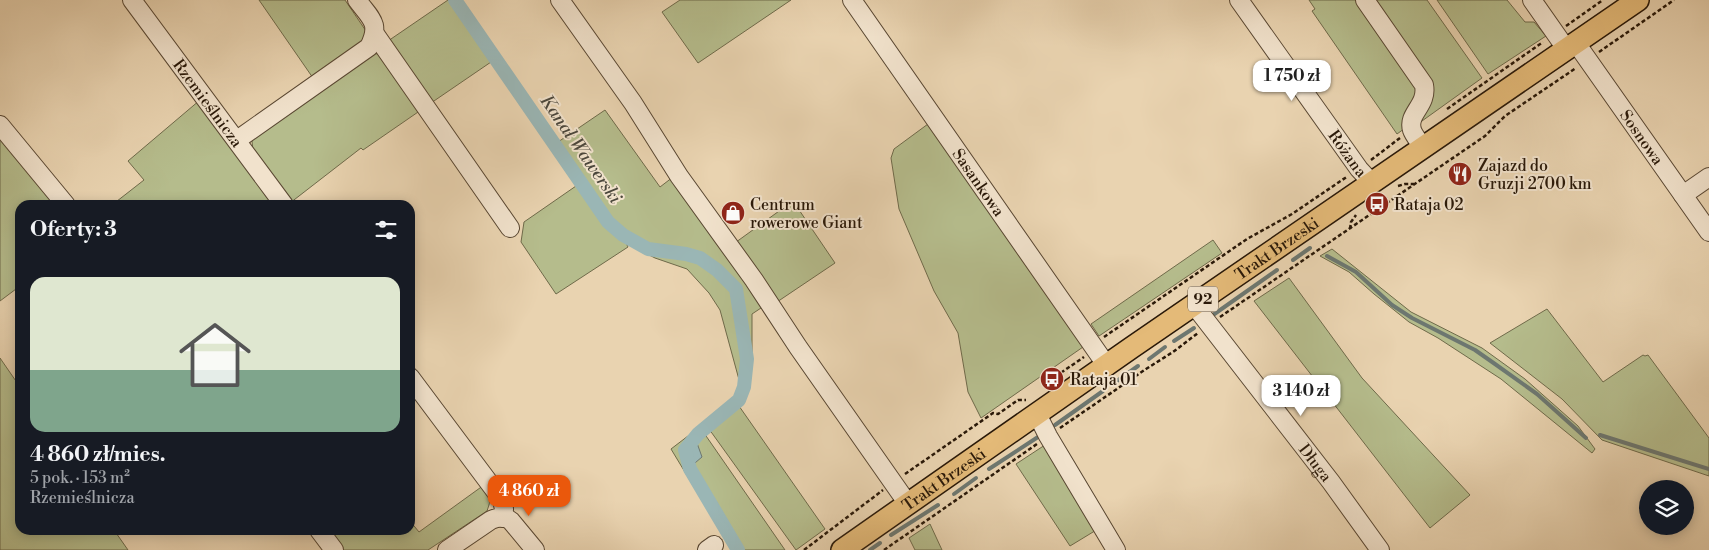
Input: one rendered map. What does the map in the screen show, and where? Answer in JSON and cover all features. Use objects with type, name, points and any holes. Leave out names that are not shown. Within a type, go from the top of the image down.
[{"type":"main road","name":"Trakt Brzeski","points":[[842,550],[908,504],[1031,407],[1106,366],[1194,305],[1366,176],[1423,148],[1632,2]]},
{"type":"street","name":"Rzemieślnicza","points":[[132,0],[280,200]]},
{"type":"street","points":[[357,0],[374,24],[375,34],[510,228]]},
{"type":"street","points":[[560,0],[633,103],[679,176],[754,280],[798,347],[908,504]]},
{"type":"street","name":"Sasankowa","points":[[852,0],[1106,366]]},
{"type":"street","name":"Różana","points":[[1240,0],[1366,176]]},
{"type":"street","points":[[1365,0],[1424,85],[1424,100],[1412,119],[1412,130],[1423,148]]},
{"type":"street","name":"Sosnowa","points":[[1532,0],[1571,46],[1709,232]]},
{"type":"street","points":[[237,140],[369,46],[375,34]]},
{"type":"street","points":[[0,125],[62,200]]},
{"type":"street","points":[[1683,195],[1709,177]]},
{"type":"street","name":"Długa","points":[[1194,305],[1331,482],[1380,550]]},
{"type":"street","points":[[415,384],[502,500],[503,518]]},
{"type":"street","points":[[1031,407],[1116,550]]},
{"type":"street","points":[[448,550],[491,520],[498,518],[511,521],[535,550]]},
{"type":"street","points":[[323,535],[334,550]]},
{"type":"path","points":[[884,550],[1485,136],[1571,46],[1602,0]]},
{"type":"path","points":[[1442,113],[1571,46],[1674,0]]},
{"type":"path","points":[[1050,383],[1058,378],[1062,372],[1090,353],[1100,340],[1247,239],[1366,176],[1412,130]]},
{"type":"path","points":[[1398,186],[1415,184]]},
{"type":"path","points":[[1350,229],[1351,222],[1358,213]]},
{"type":"path","points":[[804,550],[893,482],[993,413],[998,414],[1018,400],[1031,407]]},
{"type":"green space","points":[[259,0],[345,0],[366,31],[363,42],[313,78]]},
{"type":"green space","points":[[448,0],[461,0],[558,142],[605,110],[660,187],[673,177],[764,306],[752,314],[752,357],[744,402],[739,406],[825,529],[796,550],[709,429],[704,433],[785,550],[732,550],[671,449],[735,400],[741,387],[720,310],[709,293],[687,269],[655,258],[626,243],[628,247],[556,294],[521,242],[524,222],[576,186],[491,62],[431,103],[388,41]]},
{"type":"green space","points":[[680,0],[791,0],[698,63],[662,12]]},
{"type":"green space","points":[[1309,0],[1358,0],[1421,91],[1408,126],[1397,134],[1312,11],[1315,9]]},
{"type":"green space","points":[[1372,0],[1427,0],[1482,78],[1415,126],[1429,99]]},
{"type":"green space","points":[[1437,0],[1507,0],[1525,22],[1534,22],[1546,36],[1488,74]]},
{"type":"green space","points":[[372,53],[384,55],[421,110],[363,150],[361,148],[294,200],[288,200],[253,151],[252,141],[255,134]]},
{"type":"green space","points":[[200,100],[273,200],[118,200],[144,180],[128,161]]},
{"type":"green space","points":[[928,124],[1083,347],[981,418],[968,392],[958,333],[934,291],[899,209],[891,158],[894,149]]},
{"type":"green space","points":[[0,129],[54,200],[15,200],[15,290],[0,301]]},
{"type":"green space","points":[[793,201],[835,263],[774,304],[732,245]]},
{"type":"green space","points":[[1213,240],[1222,253],[1099,336],[1091,324]]},
{"type":"green space","points":[[1332,249],[1411,312],[1482,348],[1525,379],[1578,426],[1595,449],[1592,453],[1501,379],[1438,338],[1409,322],[1349,272],[1320,256]]},
{"type":"green space","points":[[1289,278],[1362,378],[1470,495],[1430,528],[1254,301]]},
{"type":"green space","points":[[1547,309],[1603,382],[1643,355],[1648,355],[1709,438],[1709,476],[1602,440],[1562,399],[1490,343]]},
{"type":"green space","points":[[0,358],[15,380],[15,535],[118,535],[128,550],[0,550]]},
{"type":"green space","points":[[1048,443],[1098,529],[1070,546],[1016,464]]},
{"type":"green space","points":[[484,485],[490,498],[487,511],[428,550],[341,550],[330,535],[415,535],[415,527],[419,532]]},
{"type":"green space","points":[[930,524],[942,550],[915,550],[909,538]]},
{"type":"water","points":[[697,443],[702,457],[689,468],[681,459],[688,445]]},
{"type":"waterway","name":"Kanał Wawerski","points":[[455,0],[608,222],[623,235],[648,249],[686,254],[700,258],[717,270],[736,289],[747,359],[744,387],[739,400],[698,434],[685,450],[690,469],[738,550]]},
{"type":"waterway","points":[[1293,260],[1310,248]]},
{"type":"waterway","points":[[1327,256],[1356,272],[1392,305],[1412,318],[1475,350],[1495,364],[1537,394],[1586,438]]},
{"type":"waterway","points":[[1213,315],[1277,270]]},
{"type":"waterway","points":[[1174,341],[1194,328]]},
{"type":"waterway","points":[[1149,359],[1165,347]]},
{"type":"waterway","points":[[1117,381],[1138,366]]},
{"type":"waterway","points":[[1055,425],[1103,391]]},
{"type":"waterway","points":[[1600,435],[1709,469]]},
{"type":"waterway","points":[[989,469],[1038,437]]},
{"type":"waterway","points":[[954,494],[976,478]]},
{"type":"waterway","points":[[891,535],[938,505]]},
{"type":"waterway","points":[[870,550],[880,543]]},
{"type":"place","name":"Zajazd do Gruzji 2700 km","points":[[1460,174]]},
{"type":"place","name":"Rataja 02","points":[[1377,204]]},
{"type":"place","name":"Centrum rowerowe Giant","points":[[733,213]]},
{"type":"place","name":"Rataja 01","points":[[1052,379]]}]
